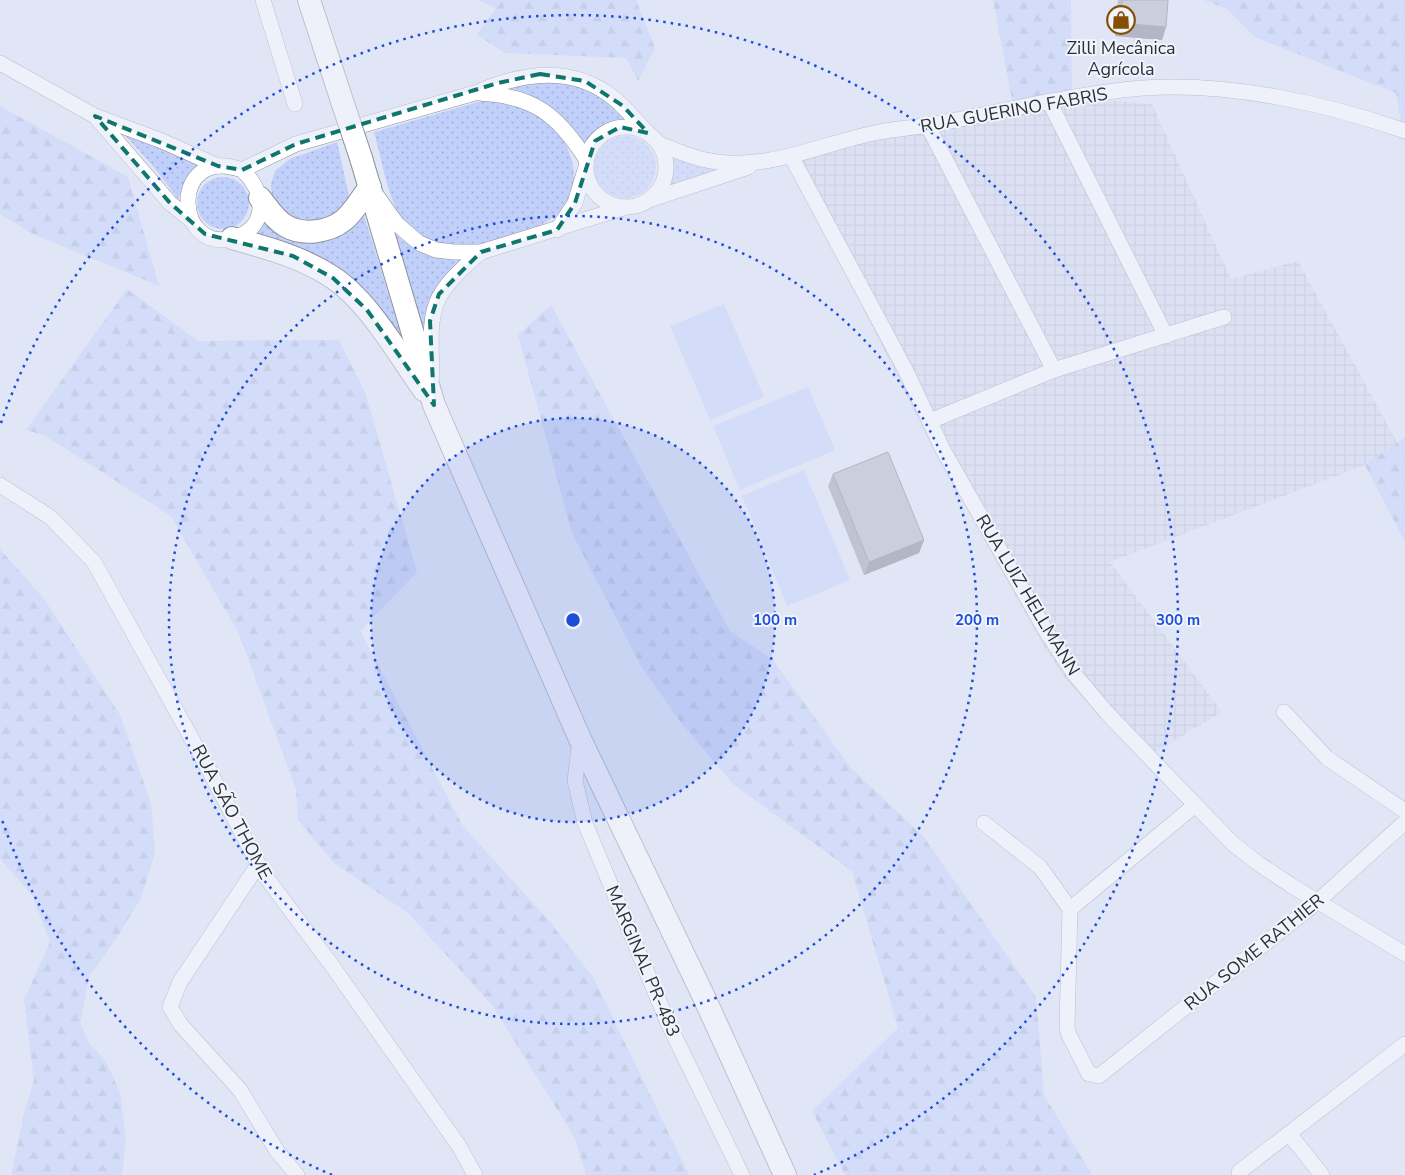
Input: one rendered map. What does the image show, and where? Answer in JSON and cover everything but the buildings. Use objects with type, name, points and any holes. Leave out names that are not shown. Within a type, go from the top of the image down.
[{"type":"highway","points":[[309,0],[370,186],[434,405],[580,739],[703,995],[785,1175]]},
{"type":"highway","points":[[260,198],[275,218],[286,226],[300,231],[318,231],[334,227],[346,219],[370,186]]},
{"type":"highway","points":[[232,238],[293,256],[334,278],[367,310],[434,405]]},
{"type":"street","points":[[263,0],[295,104]]},
{"type":"street","points":[[0,63],[95,116],[162,141],[218,166]]},
{"type":"street","points":[[242,170],[296,144],[475,93],[498,83],[540,74],[585,81],[607,93],[623,106],[654,139],[664,153],[666,173],[659,192],[643,205],[623,208],[481,252],[436,250],[419,243],[397,224],[370,186]]},
{"type":"street","name":"RUA GUERINO FABRIS","points":[[771,160],[878,132],[928,126],[1049,101],[1141,88],[1206,88],[1321,106],[1405,131]]},
{"type":"street","points":[[475,93],[500,94],[520,99],[539,107],[555,118],[571,136],[586,164],[591,188],[605,202],[623,208]]},
{"type":"street","points":[[1049,101],[1166,336]]},
{"type":"street","points":[[95,116],[170,203],[192,221],[197,228],[214,238],[232,238],[250,228],[256,219],[260,198],[257,187],[242,170],[230,166],[218,166],[204,170],[194,180],[187,193],[187,207],[192,221]]},
{"type":"street","points":[[928,126],[1054,370]]},
{"type":"street","points":[[557,230],[575,203],[586,164],[595,141],[611,130],[630,127],[654,139],[708,160],[733,163],[771,160]]},
{"type":"street","name":"RUA LUIZ HELLMANN","points":[[791,156],[906,371],[943,450],[1015,577],[1075,674],[1107,713],[1194,806],[1232,843],[1258,864],[1317,902],[1405,954]]},
{"type":"street","points":[[652,199],[771,160]]},
{"type":"street","points":[[434,405],[430,321],[439,294],[455,274],[481,252]]},
{"type":"street","points":[[930,421],[1054,370],[1224,317]]},
{"type":"street","name":"RUA SÃO THOME","points":[[0,484],[50,517],[94,562],[209,770],[258,865],[459,1146],[475,1175]]},
{"type":"street","points":[[1284,712],[1327,758],[1405,811]]},
{"type":"street","name":"MARGINAL PR-483","points":[[580,739],[575,781],[584,823],[668,1023],[742,1175]]},
{"type":"street","points":[[984,823],[1040,867],[1070,909],[1194,806]]},
{"type":"street","name":"RUA SOME RATHIER","points":[[1070,909],[1067,1028],[1089,1074],[1099,1076],[1317,902],[1405,822]]},
{"type":"street","points":[[258,865],[180,982],[170,1007],[181,1024],[240,1090],[277,1151],[297,1175]]},
{"type":"street","points":[[1239,1172],[1290,1135],[1405,1044]]},
{"type":"street","points":[[1290,1135],[1322,1175]]},
{"type":"highlighted area","points":[[540,74],[585,81],[623,106],[648,133],[620,127],[595,141],[575,203],[557,230],[481,252],[439,294],[430,321],[434,405],[367,310],[333,278],[293,256],[205,234],[170,203],[95,116],[218,166],[242,170],[296,144],[498,83]]},
{"type":"shaded area","points":[[1072,97],[1152,104],[1231,279],[1298,261],[1397,442],[1365,465],[1110,562],[1222,712],[1142,760],[1067,681],[1043,645],[934,450],[790,162],[927,122]]},
{"type":"green space","points":[[478,0],[636,0],[655,48],[638,81],[626,58],[505,53],[477,35],[496,8]]},
{"type":"green space","points":[[993,0],[1071,0],[1072,97],[1013,105]]},
{"type":"green space","points":[[1204,0],[1405,0],[1405,146],[1396,93],[1255,37],[1227,9]]},
{"type":"green space","points":[[562,80],[597,94],[633,123],[617,122],[604,126],[593,135],[585,149],[578,137],[493,87]]},
{"type":"green space","points":[[485,100],[511,104],[530,111],[547,122],[557,132],[565,143],[574,169],[574,182],[570,196],[563,208],[553,218],[521,234],[502,240],[463,246],[432,242],[423,238],[412,229],[397,212],[389,190],[374,132]]},
{"type":"green space","points":[[0,106],[128,177],[159,286],[33,234],[0,214]]},
{"type":"green space","points":[[122,132],[203,165],[184,184],[178,199],[153,166]]},
{"type":"green space","points":[[625,136],[637,138],[647,145],[654,155],[656,167],[654,179],[647,189],[637,196],[625,198],[613,196],[603,189],[596,179],[594,167],[596,155],[603,145],[613,138]]},
{"type":"green space","points":[[337,142],[350,200],[347,206],[324,222],[291,220],[272,198],[271,184],[275,171],[290,159]]},
{"type":"green space","points":[[670,156],[731,169],[667,188],[672,172]]},
{"type":"green space","points":[[218,177],[228,177],[242,184],[249,198],[249,208],[242,222],[228,229],[218,229],[208,225],[201,218],[197,208],[197,198],[201,188],[208,181]]},
{"type":"green space","points":[[364,215],[405,348],[397,333],[254,234],[265,220],[358,221]]},
{"type":"green space","points":[[392,232],[416,250],[471,256],[426,320],[423,334]]},
{"type":"green space","points":[[127,289],[198,341],[339,340],[365,392],[417,572],[360,631],[463,826],[550,922],[593,977],[689,1175],[586,1175],[575,1138],[492,1005],[408,913],[334,863],[298,820],[296,789],[239,634],[171,516],[44,435],[26,430]]},
{"type":"green space","points":[[724,304],[764,397],[710,420],[670,326]]},
{"type":"green space","points":[[551,305],[730,631],[773,660],[851,768],[923,836],[1036,997],[1044,1095],[1092,1175],[845,1175],[812,1111],[898,1028],[852,871],[733,784],[682,724],[641,666],[572,533],[518,335]]},
{"type":"green space","points":[[808,387],[835,450],[740,490],[713,426]]},
{"type":"green space","points":[[1405,437],[1405,542],[1365,465]]},
{"type":"green space","points":[[804,470],[850,580],[787,606],[742,496]]},
{"type":"green space","points":[[0,549],[44,599],[120,715],[151,803],[155,853],[141,898],[116,939],[89,977],[80,1023],[89,1043],[105,1060],[120,1092],[126,1139],[122,1175],[11,1175],[24,1114],[34,1080],[24,1000],[50,942],[32,895],[0,859]]},
{"type":"place","name":"Zilli Mecânica Agrícola","points":[[1121,20]]}]
